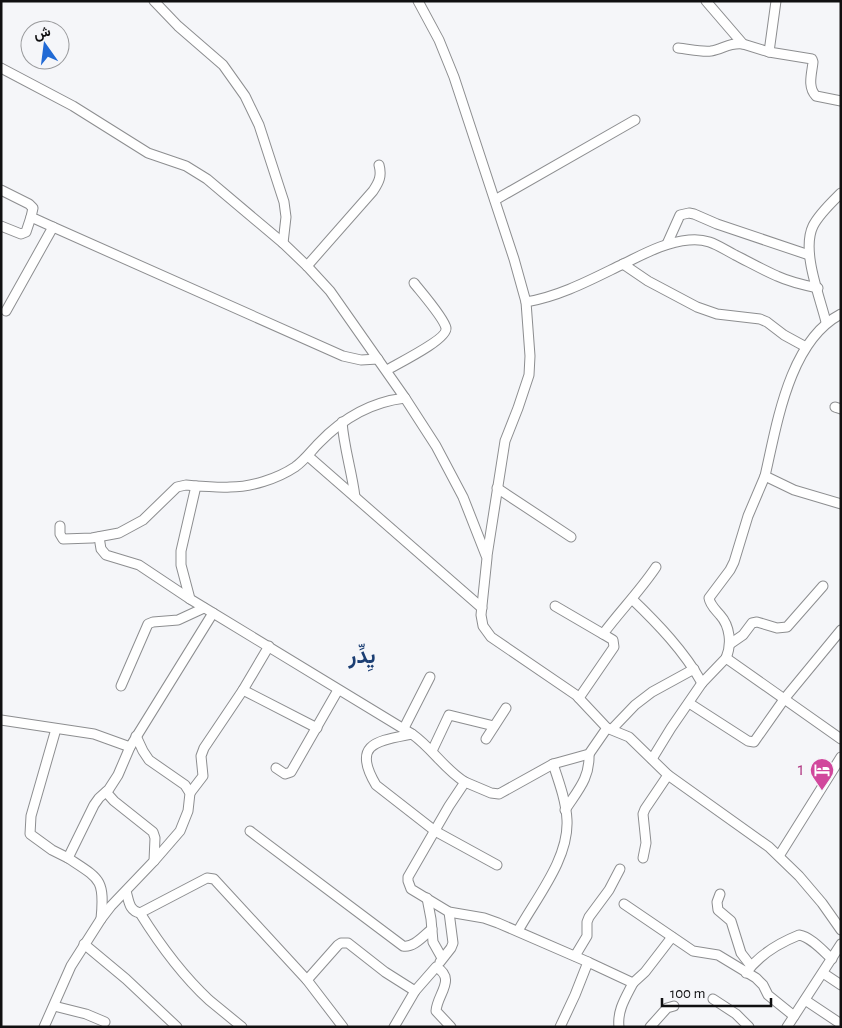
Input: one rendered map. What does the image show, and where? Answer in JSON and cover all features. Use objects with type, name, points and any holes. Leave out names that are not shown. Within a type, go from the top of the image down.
[{"type":"street","points":[[154,1],[178,26],[223,65],[254,111],[284,202],[286,217],[283,243]]},
{"type":"street","points":[[418,1],[445,54],[495,200],[526,302],[530,356],[528,375],[505,441],[487,558],[481,615],[483,626],[491,637],[505,648],[560,683],[579,698],[609,729],[629,737],[668,775],[757,838],[779,856],[811,890],[841,930]]},
{"type":"street","points":[[706,1],[744,44]]},
{"type":"street","points":[[769,52],[776,1]]},
{"type":"street","points":[[678,48],[710,51],[732,43],[744,44],[769,52],[812,59],[810,86],[813,94],[841,101]]},
{"type":"street","points":[[1,68],[73,106],[148,153],[186,166],[215,186],[283,243],[307,266],[330,291],[387,370],[436,446],[463,497],[487,558]]},
{"type":"street","points":[[495,200],[635,120]]},
{"type":"street","points":[[307,266],[373,191],[381,172],[379,165]]},
{"type":"street","points":[[1,190],[31,206],[33,212],[26,232],[21,234],[1,226]]},
{"type":"street","points":[[826,322],[809,255],[809,243],[813,227],[818,218],[841,193]]},
{"type":"street","points":[[667,244],[680,215],[689,213],[809,255]]},
{"type":"street","points":[[32,217],[343,356],[361,360],[378,359]]},
{"type":"street","points":[[6,311],[53,227]]},
{"type":"street","points":[[526,302],[557,294],[667,244],[690,240],[705,240],[716,243],[776,276],[791,282],[818,288]]},
{"type":"street","points":[[624,264],[648,281],[697,307],[728,316],[760,319],[806,347]]},
{"type":"street","points":[[387,370],[431,344],[446,332],[441,318],[414,283]]},
{"type":"street","points":[[652,759],[702,683],[726,658],[730,644],[724,621],[710,604],[709,598],[730,570],[748,516],[765,476],[782,402],[806,347],[826,322],[841,314]]},
{"type":"street","points":[[60,526],[60,534],[63,539],[99,537],[119,532],[143,520],[177,487],[186,485],[231,488],[254,484],[284,473],[308,456],[342,422],[378,404],[405,398]]},
{"type":"street","points":[[342,422],[343,440],[354,497]]},
{"type":"street","points":[[308,456],[482,608]]},
{"type":"street","points":[[765,476],[794,490],[841,504]]},
{"type":"street","points":[[190,599],[183,577],[181,558],[196,486]]},
{"type":"street","points":[[497,488],[571,537]]},
{"type":"street","points":[[99,537],[103,552],[106,555],[139,565],[204,608],[338,690],[371,707],[412,734],[432,751],[454,775],[491,793],[499,794],[553,764],[589,754],[609,729],[652,692],[694,669]]},
{"type":"street","points":[[603,634],[620,610],[632,599],[656,567]]},
{"type":"street","points":[[730,644],[743,635],[752,623],[756,622],[777,628],[787,627],[823,586]]},
{"type":"street","points":[[632,599],[664,632],[694,669],[702,683]]},
{"type":"street","points":[[555,606],[613,640],[614,647],[579,698]]},
{"type":"street","points":[[121,686],[148,624],[178,620],[204,608]]},
{"type":"street","points":[[68,858],[94,805],[118,775],[130,746],[213,613]]},
{"type":"street","points":[[689,703],[748,742],[754,742],[785,698],[841,630]]},
{"type":"street","points":[[44,1027],[71,966],[101,919],[180,831],[188,811],[190,793],[204,776],[201,756],[204,748],[244,690],[268,646]]},
{"type":"street","points":[[726,658],[841,739]]},
{"type":"street","points":[[404,728],[430,677]]},
{"type":"street","points":[[244,690],[317,728]]},
{"type":"street","points":[[276,768],[285,774],[291,772],[338,690]]},
{"type":"street","points":[[486,739],[506,708]]},
{"type":"street","points":[[432,751],[448,715],[494,726]]},
{"type":"street","points":[[1,720],[94,734],[130,746]]},
{"type":"street","points":[[56,729],[31,816],[30,834],[96,877],[102,887],[101,919]]},
{"type":"street","points":[[412,734],[384,740],[368,749],[366,755],[367,764],[376,785],[436,831],[497,865]]},
{"type":"street","points":[[136,736],[149,760],[185,785],[190,793]]},
{"type":"street","points":[[566,810],[587,776],[589,754]]},
{"type":"street","points":[[779,856],[841,757]]},
{"type":"street","points":[[518,931],[562,852],[566,837],[566,810],[553,764]]},
{"type":"street","points":[[643,858],[646,843],[643,814],[668,775]]},
{"type":"street","points":[[465,782],[412,869],[408,881],[411,889],[449,912],[490,920],[633,983]]},
{"type":"street","points":[[106,792],[114,801],[153,832],[155,838],[154,862]]},
{"type":"street","points":[[250,831],[403,946],[412,945],[432,929]]},
{"type":"street","points":[[575,956],[587,936],[589,916],[609,890],[620,870]]},
{"type":"street","points":[[126,892],[131,908],[134,912],[140,913],[207,878],[214,880],[307,980],[343,1027]]},
{"type":"street","points":[[720,894],[717,902],[718,910],[731,921],[741,954],[749,969],[759,980],[768,995],[794,1016]]},
{"type":"street","points":[[427,898],[434,945],[442,958]]},
{"type":"street","points":[[624,904],[693,951],[718,955],[749,969]]},
{"type":"street","points":[[394,1027],[416,991],[451,948],[449,912]]},
{"type":"street","points":[[140,913],[168,955],[190,980],[242,1027]]},
{"type":"street","points":[[749,969],[764,954],[799,935],[803,935],[832,959]]},
{"type":"street","points":[[619,1027],[619,1014],[633,983],[646,972],[672,937]]},
{"type":"street","points":[[307,980],[338,945],[345,942],[385,972],[416,991]]},
{"type":"street","points":[[84,944],[126,979],[177,1027]]},
{"type":"street","points":[[787,1027],[841,944]]},
{"type":"street","points":[[560,1027],[588,962]]},
{"type":"street","points":[[436,967],[443,972],[446,980],[436,1011],[451,1027]]},
{"type":"street","points":[[823,973],[841,985]]},
{"type":"street","points":[[713,999],[736,1014],[749,1027]]},
{"type":"street","points":[[806,1000],[841,1024]]},
{"type":"street","points":[[54,1006],[77,1011],[105,1022]]},
{"type":"street","points":[[650,1027],[667,1008],[674,1006]]},
{"type":"place","name":"1","points":[[822,791]]},
{"type":"district","name":"يِدِّر","points":[[362,656]]}]
